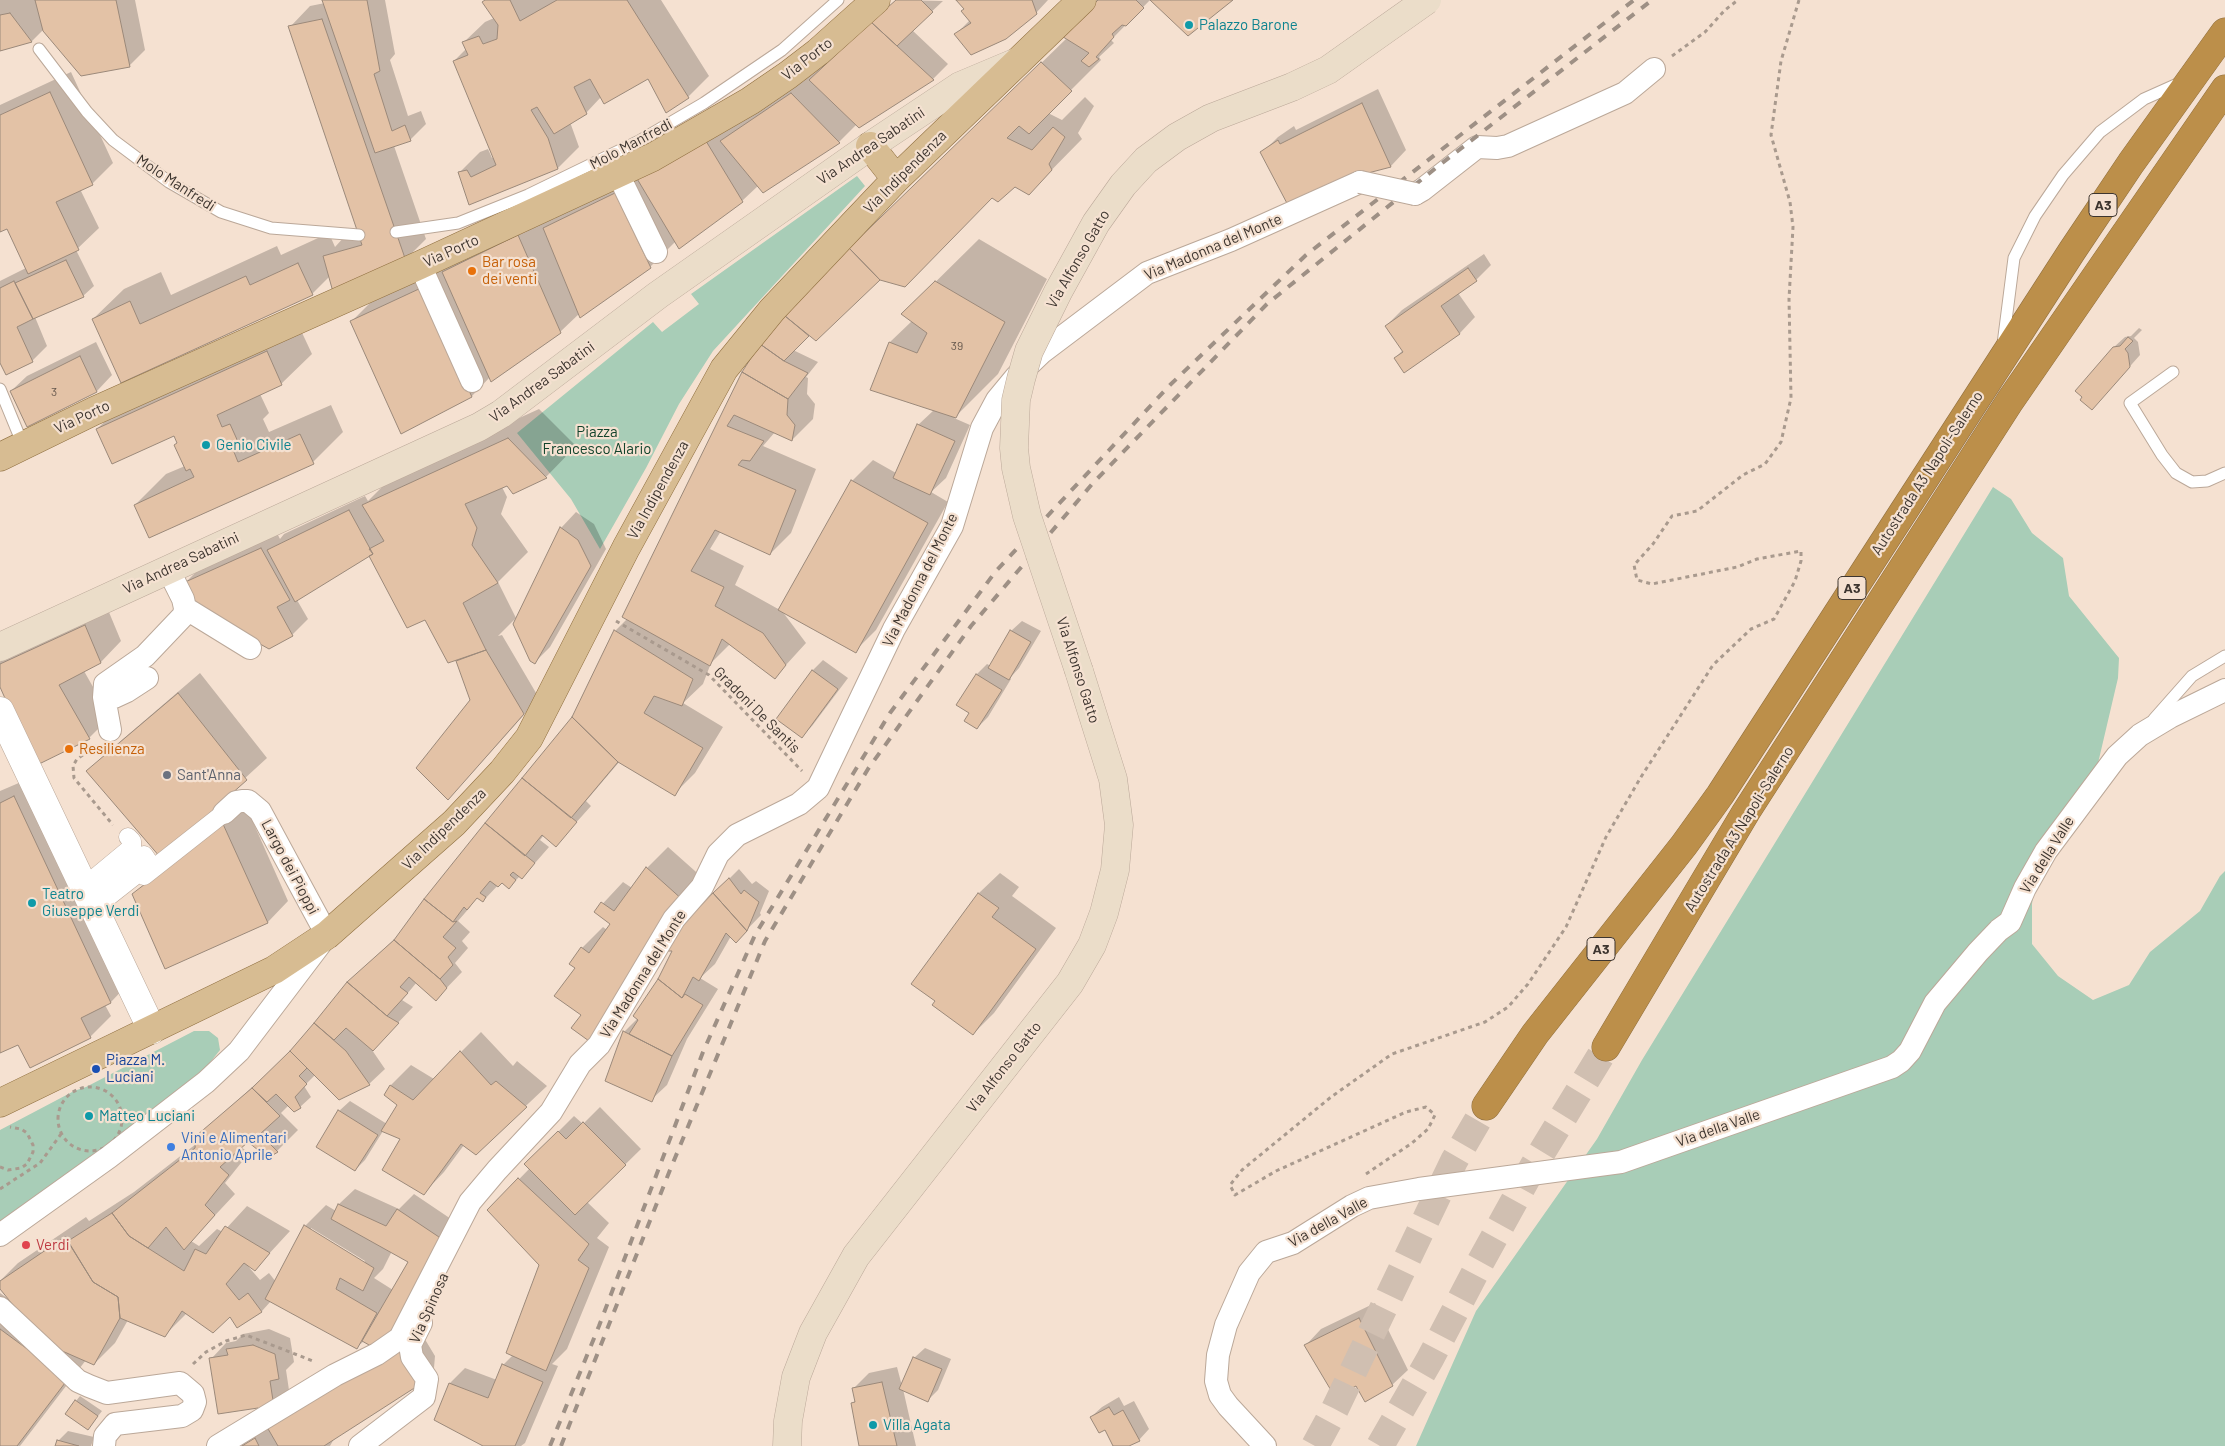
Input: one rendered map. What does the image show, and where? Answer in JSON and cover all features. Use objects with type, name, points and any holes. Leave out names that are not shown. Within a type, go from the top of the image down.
[{"type":"highway","name":"Autostrada A3 Napoli-Salerno","points":[[1486,1106],[1535,1034],[1684,845],[1720,795],[1986,382],[2132,162],[2225,32]]},
{"type":"highway","name":"Autostrada A3 Napoli-Salerno","points":[[1606,1047],[1746,812],[2010,401],[2225,89]]},
{"type":"main road","name":"Via Porto","points":[[12,451],[103,407],[420,265],[462,234],[618,174],[682,141],[780,80],[818,52],[876,0]]},
{"type":"main road","name":"Via Indipendenza","points":[[4,1115],[152,1030],[274,970],[327,935],[454,823],[502,772],[529,738],[626,548],[724,369],[772,310],[896,179],[1082,0]]},
{"type":"main road","name":"Via Alfonso Gatto","points":[[787,1446],[788,1421],[796,1377],[812,1333],[856,1256],[1070,983],[1092,945],[1104,913],[1115,870],[1118,825],[1113,779],[1027,516],[1016,468],[1014,448],[1016,400],[1029,352],[1058,292],[1096,223],[1122,185],[1146,160],[1177,137],[1211,118],[1292,87],[1328,70],[1427,0]]},
{"type":"main road","name":"Via Andrea Sabatini","points":[[0,647],[471,431],[501,414],[658,296],[870,146],[960,86],[1017,62]]},
{"type":"main road","points":[[870,146],[896,179]]},
{"type":"street","name":"Via Madonna del Monte","points":[[218,1446],[335,1374],[377,1354],[400,1338],[470,1202],[551,1112],[580,1064],[599,1045],[674,919],[702,887],[718,854],[738,835],[800,804],[818,788],[894,629],[952,526],[982,428],[997,400],[1016,377],[1041,353],[1147,272],[1222,244],[1360,182],[1415,194],[1477,147],[1498,148],[1508,146],[1625,93],[1654,69]]},
{"type":"street","points":[[618,174],[656,252]]},
{"type":"street","points":[[420,265],[472,381]]},
{"type":"street","points":[[110,730],[104,698],[105,684],[145,656],[184,615],[185,608],[168,569]]},
{"type":"street","points":[[185,608],[250,648]]},
{"type":"street","points":[[104,698],[127,691],[147,678]]},
{"type":"street","name":"Via della Valle","points":[[1265,1446],[1228,1406],[1220,1395],[1216,1381],[1218,1355],[1226,1325],[1249,1273],[1266,1252],[1293,1243],[1352,1206],[1369,1198],[1419,1189],[1621,1162],[1892,1067],[1910,1051],[1935,1003],[1998,930],[2010,922],[2025,888],[2046,851],[2127,745],[2170,717],[2225,690]]},
{"type":"street","points":[[0,711],[152,1030]]},
{"type":"street","name":"Largo dei Pioppi","points":[[224,813],[236,802],[242,801],[248,801],[260,811],[327,935]]},
{"type":"street","points":[[96,912],[224,813]]},
{"type":"street","points":[[96,912],[150,864],[144,855],[103,885],[97,876],[132,847],[132,841],[123,834]]},
{"type":"street","points":[[0,1235],[109,1157],[206,1082],[239,1051],[327,935]]},
{"type":"street","points":[[233,990],[254,987],[264,992],[269,1005],[265,1017]]},
{"type":"street","name":"Via Spinosa","points":[[360,1446],[424,1397],[428,1379],[412,1357],[410,1345],[460,1241],[459,1225]]},
{"type":"street","points":[[0,1308],[78,1380],[107,1392],[180,1383],[193,1394],[195,1402],[192,1410],[182,1416],[115,1424],[105,1436],[104,1446]]},
{"type":"lane","name":"Molo Manfredi","points":[[396,232],[462,234],[528,195],[639,141],[704,103],[782,50],[838,0]]},
{"type":"lane","name":"Molo Manfredi","points":[[39,49],[87,112],[113,140],[169,182],[221,212],[271,228],[359,235]]},
{"type":"lane","points":[[2002,360],[2014,258],[2035,216],[2063,175],[2100,132],[2144,100],[2192,77]]},
{"type":"lane","points":[[2173,372],[2130,403],[2162,455],[2176,473],[2192,482],[2207,481],[2225,473]]},
{"type":"lane","points":[[0,389],[12,451]]},
{"type":"lane","points":[[2140,735],[2192,676],[2225,656]]},
{"type":"path","points":[[1654,69],[1706,32],[1725,10],[1738,0]]},
{"type":"path","points":[[1359,1179],[1412,1143],[1428,1128],[1435,1115],[1426,1107],[1406,1112],[1276,1171],[1235,1195],[1230,1185],[1242,1170],[1259,1155],[1331,1097],[1386,1058],[1423,1042],[1485,1022],[1508,1007],[1528,984],[1566,927],[1606,836],[1641,777],[1713,665],[1751,629],[1774,620],[1795,581],[1801,561],[1801,551],[1757,559],[1737,567],[1652,584],[1637,580],[1634,565],[1653,544],[1672,516],[1697,511],[1743,476],[1766,464],[1781,442],[1791,398],[1789,299],[1793,227],[1790,202],[1771,135],[1781,61],[1799,0]]},
{"type":"path","name":"Gradoni De Santis","points":[[595,611],[628,627],[709,675],[818,788]]},
{"type":"path","points":[[110,730],[105,740],[77,759],[72,771],[74,778],[123,834]]},
{"type":"path","points":[[86,1087],[96,1087],[113,1096],[119,1104],[122,1113],[120,1132],[106,1147],[86,1151],[67,1142],[61,1134],[58,1124],[60,1105],[74,1091],[86,1087]]},
{"type":"path","points":[[0,1167],[8,1170],[21,1168],[27,1164],[33,1152],[33,1145],[27,1133],[15,1127],[4,1115]]},
{"type":"path","points":[[0,1189],[40,1162],[61,1134]]},
{"type":"path","points":[[206,1352],[246,1335],[311,1360],[335,1374]]},
{"type":"green space","name":"Piazza Francesco Alario","points":[[857,176],[865,186],[713,351],[679,404],[646,468],[600,549],[571,499],[517,433],[653,322],[662,332],[699,304],[691,294]]},
{"type":"green space","points":[[1993,487],[2011,499],[2032,533],[2063,558],[2069,596],[2119,658],[2118,678],[2095,776],[2037,868],[2032,904],[2032,944],[2058,976],[2093,1000],[2129,985],[2150,952],[2200,911],[2220,876],[2225,871],[2225,1446],[1416,1446],[1476,1311],[1597,1139],[1642,1060]]},
{"type":"green space","points":[[194,1031],[209,1031],[218,1038],[220,1050],[208,1065],[167,1103],[0,1223],[0,1130]]},
{"type":"building","points":[[35,0],[116,0],[130,67],[81,76],[43,31]]},
{"type":"building","points":[[322,0],[367,0],[380,71],[374,74],[392,131],[405,125],[411,141],[375,153]]},
{"type":"building","points":[[485,0],[510,0],[520,21],[557,0],[627,0],[689,98],[666,113],[648,79],[604,104],[590,79],[574,87],[587,114],[554,134],[537,107],[531,110],[548,138],[558,169],[469,205],[458,172],[467,170],[471,177],[496,165],[453,61],[468,55],[462,42],[479,36],[483,44],[497,39],[498,25],[482,2]]},
{"type":"building","points":[[896,0],[921,0],[933,12],[897,46],[871,22]]},
{"type":"building","points":[[956,0],[1032,0],[1037,14],[1006,39],[971,55],[954,34],[971,23],[961,11],[964,9]]},
{"type":"building","points":[[1098,0],[1136,0],[1144,8],[1126,26],[1122,25],[1112,34],[1114,37],[1096,57],[1099,59],[1089,67],[1081,61],[1089,53],[1060,35]]},
{"type":"building","name":"Palazzo Barone","points":[[1150,0],[1233,0],[1188,36]]},
{"type":"building","points":[[10,13],[32,42],[0,51],[0,15]]},
{"type":"building","points":[[322,19],[406,261],[333,292],[323,256],[362,245],[288,26]]},
{"type":"building","points":[[871,22],[934,80],[859,128],[809,80]]},
{"type":"building","points":[[1041,62],[1072,91],[1029,134],[1019,126],[1007,138],[1032,150],[1053,127],[1065,137],[1049,164],[1052,170],[1029,195],[1015,187],[998,202],[992,198],[905,287],[880,280],[849,248]]},
{"type":"building","points":[[50,92],[93,185],[56,202],[79,250],[28,274],[7,229],[0,232],[0,115]]},
{"type":"building","points":[[791,93],[840,143],[763,193],[720,141]]},
{"type":"building","points":[[1362,103],[1391,167],[1368,173],[1290,209],[1260,152],[1278,140],[1280,144]]},
{"type":"building","points":[[706,141],[743,202],[679,249],[636,177]]},
{"type":"building","points":[[615,193],[651,268],[580,318],[543,228]]},
{"type":"building","points":[[518,235],[561,333],[491,382],[442,272]]},
{"type":"building","points":[[849,248],[880,280],[816,341],[785,316]]},
{"type":"building","points":[[66,260],[84,297],[33,319],[15,283]]},
{"type":"building","points":[[298,263],[313,295],[121,383],[92,319],[130,301],[140,324],[246,276],[250,285]]},
{"type":"building","points":[[1468,268],[1477,281],[1441,306],[1460,334],[1404,373],[1394,358],[1403,352],[1385,326]]},
{"type":"building","points":[[14,281],[33,319],[17,327],[33,362],[6,375],[0,363],[0,288]]},
{"type":"building","points":[[935,281],[1005,322],[956,418],[870,390],[889,342],[917,353],[927,333],[901,314]]},
{"type":"building","points":[[421,288],[472,397],[401,434],[350,321]]},
{"type":"building","points":[[785,316],[809,336],[784,361],[760,344]]},
{"type":"building","points":[[2128,337],[2133,341],[2125,349],[2128,353],[2130,367],[2092,410],[2080,400],[2082,397],[2075,391],[2113,347],[2120,346]]},
{"type":"building","points":[[760,344],[784,361],[808,373],[788,399],[742,372]]},
{"type":"building","name":"Genio Civile","points":[[267,351],[282,385],[217,415],[222,427],[230,424],[239,444],[232,447],[238,462],[300,434],[314,464],[149,538],[134,505],[194,477],[190,469],[186,471],[174,445],[177,443],[174,436],[112,464],[96,429]]},
{"type":"building","points":[[80,356],[97,392],[27,427],[10,391]]},
{"type":"building","points":[[742,372],[788,399],[787,415],[795,425],[792,441],[734,415],[727,426],[764,441],[750,461],[742,460],[738,465],[796,490],[770,555],[715,530],[691,571],[724,587],[715,606],[763,633],[786,665],[775,679],[722,639],[710,666],[622,617]]},
{"type":"building","points":[[917,424],[955,441],[930,495],[893,478]]},
{"type":"building","points":[[508,438],[547,478],[513,494],[507,486],[465,504],[477,528],[472,545],[498,583],[463,603],[486,650],[448,663],[425,620],[407,628],[369,556],[373,554],[369,549],[384,541],[362,505]]},
{"type":"building","points":[[851,480],[928,523],[856,653],[778,610]]},
{"type":"building","points":[[349,510],[373,554],[295,602],[267,550]]},
{"type":"building","points":[[560,527],[578,540],[591,566],[535,664],[530,661],[513,624]]},
{"type":"building","points":[[261,548],[290,600],[277,607],[293,636],[269,649],[196,608],[183,583]]},
{"type":"building","points":[[85,625],[101,663],[59,685],[90,739],[35,766],[0,687],[0,664]]},
{"type":"building","points":[[614,630],[693,679],[682,706],[654,696],[644,713],[703,748],[675,796],[618,762],[572,717]]},
{"type":"building","points":[[1010,630],[1031,642],[1009,680],[988,668]]},
{"type":"building","points":[[486,650],[524,714],[448,800],[416,768],[470,700],[456,661]]},
{"type":"building","points":[[812,670],[838,689],[802,738],[776,719]]},
{"type":"building","points":[[976,674],[1002,690],[977,729],[964,721],[969,713],[956,705]]},
{"type":"building","name":"Sant'Anna","points":[[178,693],[247,780],[160,857],[86,771]]},
{"type":"building","points":[[572,717],[618,762],[571,818],[522,778]]},
{"type":"building","points":[[522,778],[577,822],[556,847],[542,835],[525,856],[485,823]]},
{"type":"building","name":"Teatro Giuseppe Verdi","points":[[14,796],[111,1003],[81,1018],[91,1038],[30,1068],[18,1045],[0,1053],[0,803]]},
{"type":"building","points":[[485,823],[535,863],[522,879],[513,872],[510,875],[516,880],[509,889],[502,883],[498,887],[490,881],[480,893],[486,897],[483,902],[477,898],[467,910],[464,907],[453,922],[424,899]]},
{"type":"building","points":[[223,824],[268,923],[165,969],[132,894]]},
{"type":"building","points":[[646,867],[684,901],[589,1041],[571,1028],[581,1015],[554,996],[575,968],[569,964],[581,947],[589,953],[610,924],[594,912],[601,902],[614,911]]},
{"type":"building","points":[[729,878],[741,894],[744,890],[759,902],[747,931],[713,893]]},
{"type":"building","points":[[713,893],[747,931],[736,943],[726,933],[699,981],[693,977],[682,998],[658,979],[672,951],[666,951],[684,923]]},
{"type":"building","points":[[978,893],[999,908],[992,917],[1036,949],[973,1035],[932,1005],[935,1001],[911,984]]},
{"type":"building","points":[[424,899],[453,922],[457,921],[443,937],[456,948],[448,957],[453,965],[440,979],[394,940]]},
{"type":"building","points":[[394,940],[440,979],[447,988],[436,1001],[409,977],[400,987],[408,993],[387,1016],[347,982]]},
{"type":"building","points":[[658,979],[682,998],[685,994],[703,1005],[672,1056],[629,1034],[638,1020],[633,1016]]},
{"type":"building","points":[[347,982],[387,1016],[399,1023],[373,1051],[346,1028],[334,1040],[314,1023]]},
{"type":"building","points":[[314,1023],[346,1051],[370,1085],[339,1100],[290,1051]]},
{"type":"building","points":[[623,1031],[672,1056],[652,1102],[605,1081]]},
{"type":"building","points":[[290,1051],[307,1068],[299,1076],[307,1084],[295,1097],[301,1108],[294,1112],[276,1094],[267,1102],[252,1088]]},
{"type":"building","points":[[460,1051],[491,1085],[496,1081],[527,1107],[476,1155],[461,1144],[424,1195],[382,1170],[400,1139],[381,1131],[397,1105],[384,1095],[390,1085],[413,1100]]},
{"type":"building","points":[[252,1088],[280,1116],[260,1134],[278,1152],[268,1158],[248,1142],[220,1167],[229,1175],[205,1205],[215,1215],[184,1250],[166,1227],[148,1248],[129,1236],[112,1213],[195,1148],[196,1136]]},
{"type":"building","points":[[338,1110],[378,1135],[355,1171],[316,1147]]},
{"type":"building","points":[[583,1122],[626,1165],[575,1215],[524,1164],[558,1131],[566,1139]]},
{"type":"building","points":[[518,1178],[589,1244],[578,1260],[589,1268],[546,1371],[506,1353],[539,1265],[487,1210]]},
{"type":"building","points":[[338,1204],[386,1226],[397,1209],[439,1237],[438,1253],[397,1335],[378,1350],[362,1341],[408,1262],[331,1219]]},
{"type":"building","points":[[112,1213],[129,1236],[184,1271],[195,1249],[206,1254],[225,1226],[270,1253],[255,1271],[244,1263],[226,1284],[239,1300],[248,1293],[262,1312],[237,1328],[230,1317],[213,1333],[182,1311],[165,1337],[120,1318],[118,1297],[93,1282],[68,1241]]},
{"type":"building","points":[[304,1225],[374,1268],[363,1291],[340,1278],[336,1289],[377,1313],[357,1349],[265,1299]]},
{"type":"building","points":[[65,1237],[93,1282],[118,1297],[120,1318],[94,1365],[44,1343],[0,1289],[0,1281]]},
{"type":"building","points":[[1359,1318],[1393,1386],[1365,1402],[1356,1386],[1335,1397],[1304,1345]]},
{"type":"building","points":[[0,1329],[68,1379],[17,1446],[0,1446]]},
{"type":"building","points":[[253,1345],[275,1354],[279,1379],[270,1381],[274,1407],[258,1412],[258,1408],[218,1414],[209,1358],[228,1355],[226,1349]]},
{"type":"building","points":[[404,1346],[419,1385],[324,1446],[278,1446],[267,1427]]},
{"type":"building","points":[[913,1357],[942,1369],[928,1402],[899,1389]]},
{"type":"building","points":[[502,1364],[543,1382],[515,1446],[483,1446],[434,1420],[449,1383],[488,1398]]},
{"type":"building","name":"Villa Agata","points":[[882,1382],[897,1446],[859,1446],[851,1403],[855,1402],[852,1388]]},
{"type":"building","points":[[75,1400],[98,1416],[88,1430],[65,1414]]},
{"type":"building","points":[[1109,1407],[1114,1415],[1123,1410],[1140,1441],[1129,1446],[1113,1446],[1105,1430],[1099,1433],[1090,1417]]},
{"type":"building","points":[[255,1438],[259,1446],[242,1446]]},
{"type":"building","points":[[57,1440],[79,1446],[55,1446]]},
{"type":"tunnel","points":[[1380,1446],[1430,1359],[1534,1165],[1606,1047]]},
{"type":"tunnel","points":[[1315,1446],[1335,1409],[1454,1161],[1486,1106]]},
{"type":"railway","points":[[550,1446],[599,1326],[703,1052],[755,935],[890,713],[996,571],[1170,385],[1306,255],[1634,0]]},
{"type":"railway","points":[[561,1446],[670,1170],[765,941],[868,769],[971,626],[1093,483],[1267,304],[1437,167],[1652,0]]},
{"type":"place","name":"Palazzo Barone","points":[[1189,25]]},
{"type":"place","name":"Bar rosa dei venti","points":[[472,271]]},
{"type":"place","name":"Genio Civile","points":[[206,445]]},
{"type":"place","name":"Resilienza","points":[[69,749]]},
{"type":"place","name":"Sant'Anna","points":[[167,775]]},
{"type":"place","name":"Teatro Giuseppe Verdi","points":[[32,903]]},
{"type":"place","name":"Piazza M. Luciani","points":[[96,1069]]},
{"type":"place","name":"Matteo Luciani","points":[[89,1116]]},
{"type":"place","name":"Vini e Alimentari Antonio Aprile","points":[[171,1147]]},
{"type":"place","name":"Verdi","points":[[26,1245]]},
{"type":"place","name":"Villa Agata","points":[[873,1425]]}]
